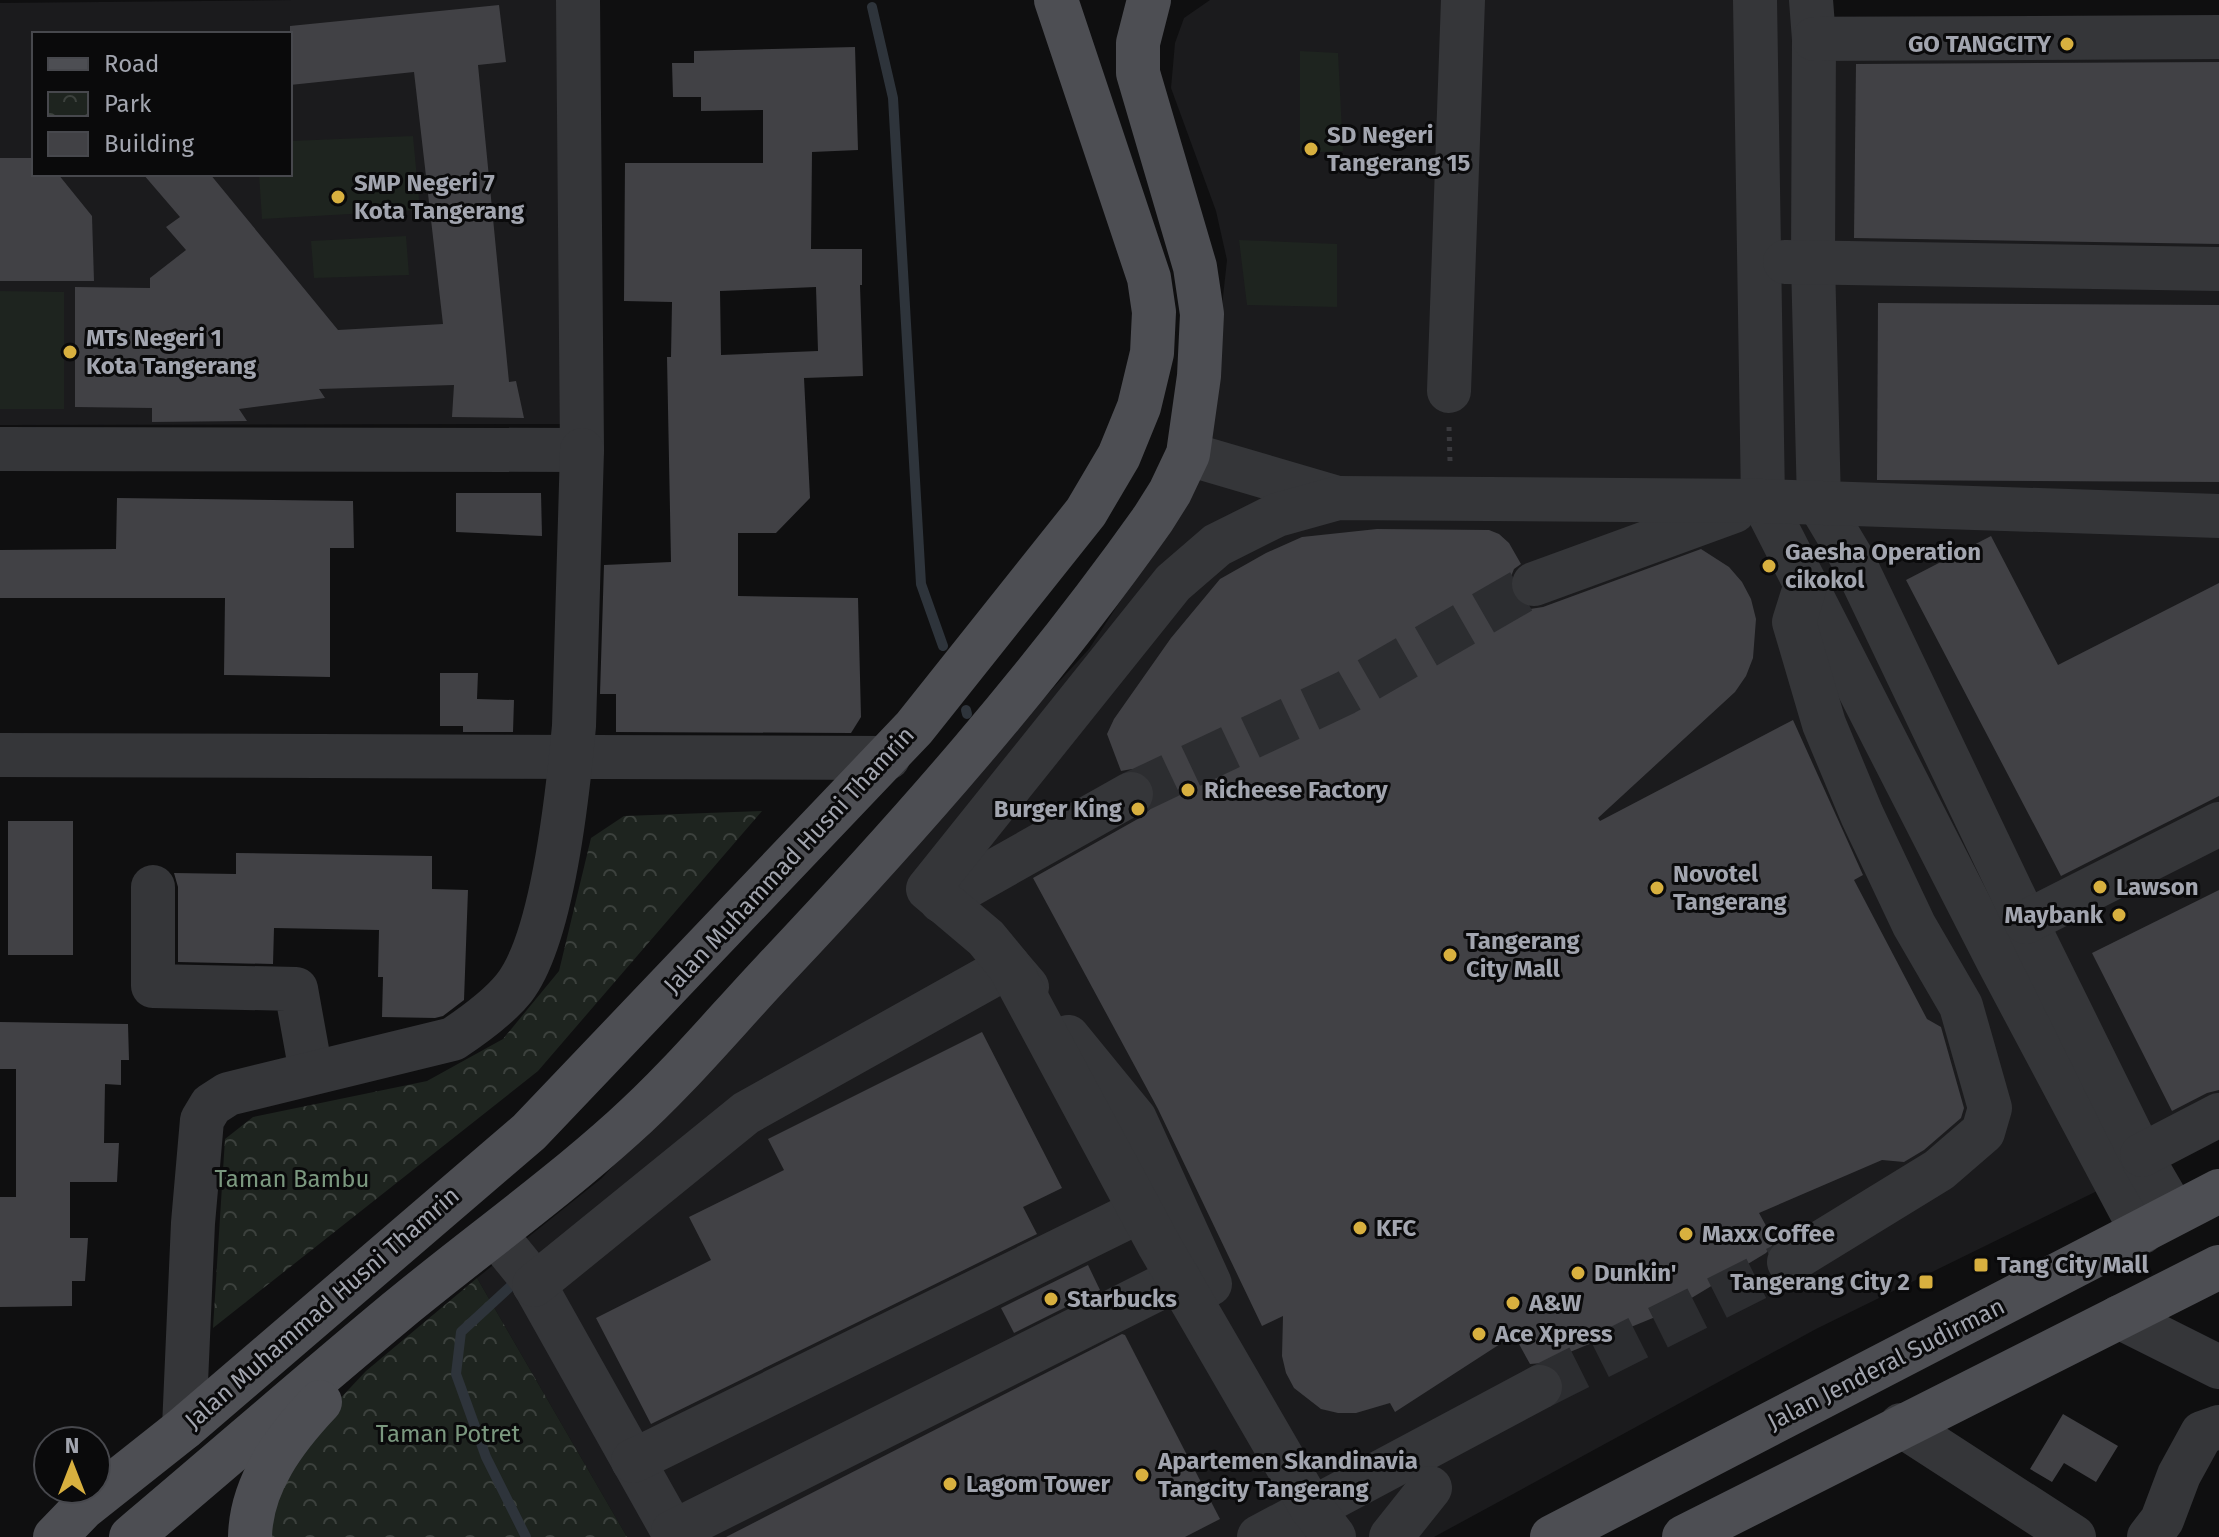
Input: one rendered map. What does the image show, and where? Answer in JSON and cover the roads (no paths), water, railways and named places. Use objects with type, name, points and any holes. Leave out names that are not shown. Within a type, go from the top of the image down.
[{"type":"main road","name":"Jalan Muhammad Husni Thamrin","points":[[35,1537],[69,1523],[184,1428],[542,1119],[888,758],[1086,512],[1124,444],[1139,407],[1152,353],[1154,312],[1149,278],[1056,0]]},
{"type":"main road","name":"Jalan Muhammad Husni Thamrin","points":[[131,1537],[399,1310],[583,1162],[663,1088],[888,847],[1013,704],[1121,564],[1170,492],[1188,454],[1199,376],[1202,314],[1195,267],[1138,73],[1138,43],[1149,0]]},
{"type":"main road","points":[[542,1119],[551,1142],[583,1162]]},
{"type":"main road","name":"Jalan Jenderal Sudirman","points":[[1552,1537],[2219,1191]]},
{"type":"main road","points":[[1684,1537],[2219,1267]]},
{"type":"main road","points":[[250,1537],[254,1501],[263,1478],[314,1408],[367,1351],[399,1310]]},
{"type":"street","points":[[184,1428],[193,1223],[202,1120],[211,1105],[228,1094],[453,1039],[513,990],[526,970],[548,902],[574,726],[582,450],[578,0]]},
{"type":"street","points":[[1449,391],[1463,0]]},
{"type":"street","points":[[1755,0],[1763,501],[1997,959],[2142,1155],[2158,1222]]},
{"type":"street","points":[[2158,1222],[2080,1073],[2026,922],[1853,560],[1819,503],[1813,262],[1812,20],[2219,37]]},
{"type":"street","points":[[1758,262],[2219,269]]},
{"type":"street","points":[[0,449],[582,450]]},
{"type":"street","points":[[1188,454],[1338,498]]},
{"type":"street","points":[[935,895],[1173,583],[1217,545],[1277,515],[1338,498],[1450,498],[1763,501],[2219,516]]},
{"type":"street","points":[[1534,584],[1763,501]]},
{"type":"street","points":[[1789,1262],[1939,1170],[1983,1132],[1990,1108],[1961,1006],[1914,925],[1862,815],[1824,724],[1794,622],[1805,585]]},
{"type":"street","points":[[0,755],[888,758]]},
{"type":"street","points":[[935,895],[1131,794]]},
{"type":"street","points":[[2026,922],[2219,824]]},
{"type":"street","points":[[888,847],[935,895],[986,938],[1135,1119],[1320,1527]]},
{"type":"street","points":[[153,887],[153,986],[296,989],[311,1072]]},
{"type":"street","points":[[1914,925],[1997,959]]},
{"type":"street","points":[[1009,966],[1140,1211],[1320,1527]]},
{"type":"street","points":[[534,1285],[746,1113],[1009,966]]},
{"type":"street","points":[[2142,1155],[2219,1115]]},
{"type":"street","points":[[633,1461],[1140,1211]]},
{"type":"street","points":[[495,1234],[534,1285],[675,1535],[1179,1278]]},
{"type":"street","points":[[2119,1317],[2219,1367]]},
{"type":"street","points":[[1259,1537],[1320,1527],[1540,1387]]},
{"type":"street","points":[[1901,1425],[2074,1537]]},
{"type":"street","points":[[2149,1537],[2162,1520],[2179,1475],[2202,1433],[2219,1427]]},
{"type":"street","points":[[1391,1537],[1430,1488]]},
{"type":"waterway","points":[[872,7],[893,98],[921,584],[943,646]]},
{"type":"waterway","points":[[966,710],[967,714]]},
{"type":"waterway","points":[[512,1285],[461,1332],[456,1374],[486,1457],[526,1537]]},
{"type":"tunnel","points":[[1131,794],[1345,693],[1534,584]]},
{"type":"tunnel","points":[[1540,1387],[1789,1262]]},
{"type":"place","name":"GO TANGCITY","points":[[2067,44]]},
{"type":"place","name":"SD Negeri Tangerang 15","points":[[1311,149]]},
{"type":"place","name":"SMP Negeri 7 Kota Tangerang","points":[[338,197]]},
{"type":"place","name":"MTs Negeri 1 Kota Tangerang","points":[[70,352]]},
{"type":"place","name":"Gaesha Operation cikokol","points":[[1769,566]]},
{"type":"place","name":"Richeese Factory","points":[[1188,790]]},
{"type":"place","name":"Burger King","points":[[1138,809]]},
{"type":"place","name":"Lawson","points":[[2100,887]]},
{"type":"place","name":"Novotel Tangerang","points":[[1657,888]]},
{"type":"place","name":"Maybank","points":[[2119,915]]},
{"type":"place","name":"Tangerang City Mall","points":[[1450,955]]},
{"type":"place","name":"KFC","points":[[1360,1228]]},
{"type":"place","name":"Maxx Coffee","points":[[1686,1234]]},
{"type":"place","name":"Tang City Mall","points":[[1981,1265]]},
{"type":"place","name":"Dunkin'","points":[[1578,1273]]},
{"type":"place","name":"Tangerang City 2","points":[[1926,1282]]},
{"type":"place","name":"Starbucks","points":[[1051,1299]]},
{"type":"place","name":"A&W","points":[[1513,1303]]},
{"type":"place","name":"Ace Xpress","points":[[1479,1334]]},
{"type":"place","name":"Apartemen Skandinavia Tangcity Tangerang","points":[[1142,1475]]},
{"type":"place","name":"Lagom Tower","points":[[950,1484]]},
{"type":"park label","name":"Taman Bambu","points":[[292,1179]]},
{"type":"park label","name":"Taman Potret","points":[[448,1434]]}]
